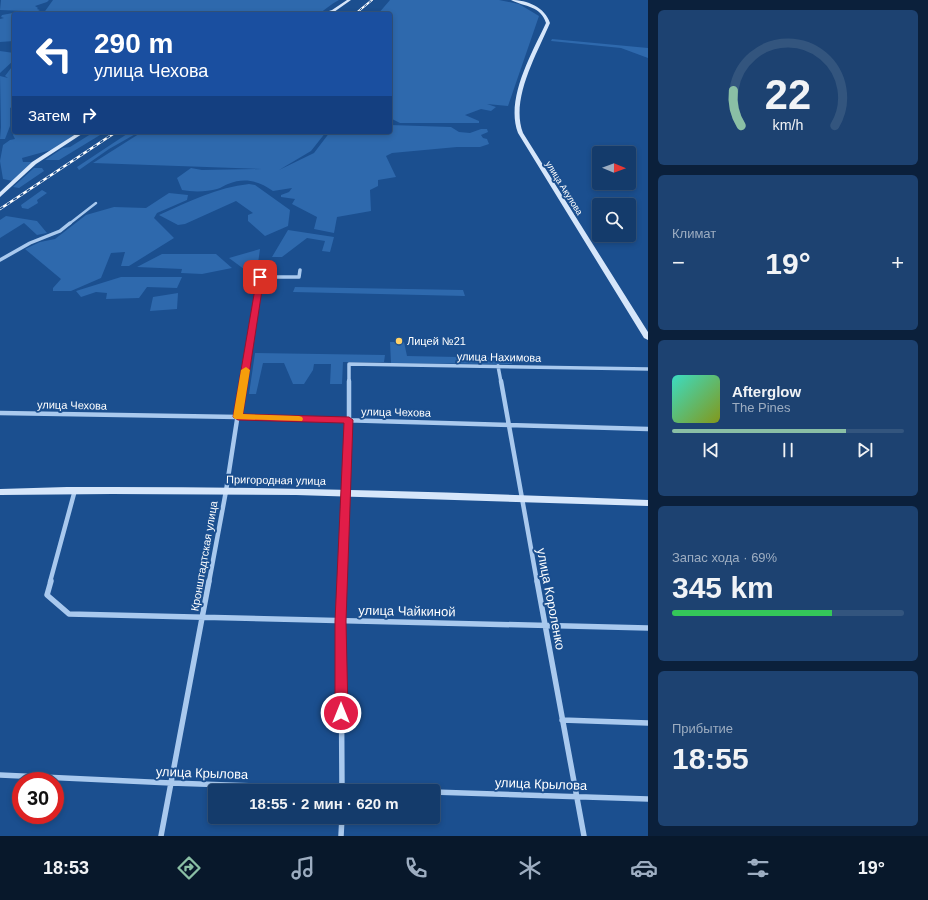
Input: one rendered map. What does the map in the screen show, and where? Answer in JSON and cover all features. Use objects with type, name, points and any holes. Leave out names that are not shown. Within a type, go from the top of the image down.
[{"type":"main road","points":[[329,12],[349,0]]},
{"type":"main road","name":"улица Акулова","points":[[513,0],[540,10],[547,18],[548,23],[518,98],[516,112],[518,127],[532,153],[648,338]]},
{"type":"main road","points":[[0,194],[34,163],[79,134]]},
{"type":"main road","name":"Пригородная улица","points":[[0,492],[75,490],[345,493],[648,503]]},
{"type":"street","points":[[0,260],[30,243],[60,231],[96,203]]},
{"type":"street","name":"Кронштадтская улица","points":[[161,836],[226,491],[260,277],[300,277],[300,270]]},
{"type":"street","name":"улица Нахимова","points":[[349,420],[349,364],[648,369]]},
{"type":"street","name":"улица Короленко","points":[[498,366],[544,625],[584,836]]},
{"type":"street","name":"улица Чехова","points":[[0,413],[238,417],[648,429]]},
{"type":"street","points":[[342,784],[341,621],[349,420]]},
{"type":"street","name":"улица Чайкиной","points":[[75,490],[48,595],[69,614],[648,628]]},
{"type":"street","points":[[562,720],[648,723]]},
{"type":"street","name":"улица Крылова","points":[[0,775],[208,785]]},
{"type":"street","name":"улица Крылова","points":[[440,792],[648,799]]},
{"type":"street","points":[[341,836],[342,824]]},
{"type":"shaded area","points":[[1,0],[49,0],[35,6],[40,10],[36,12],[0,10]]},
{"type":"shaded area","points":[[53,0],[339,0],[321,12],[44,12]]},
{"type":"shaded area","points":[[390,0],[499,0],[519,4],[539,16],[508,106],[487,104],[496,107],[491,111],[481,109],[465,115],[479,121],[479,123],[400,123],[392,119],[392,12],[380,12]]},
{"type":"shaded area","points":[[12,13],[12,41],[0,42],[0,19],[4,18],[1,17],[2,15]]},
{"type":"shaded area","points":[[552,39],[648,48],[648,58],[621,48],[551,41]]},
{"type":"shaded area","points":[[0,51],[12,53],[12,62],[0,73]]},
{"type":"shaded area","points":[[12,67],[12,107],[10,108],[10,126],[5,139],[0,139],[0,76],[8,78],[5,76]]},
{"type":"shaded area","points":[[392,125],[451,127],[459,132],[470,133],[481,129],[487,129],[488,132],[481,135],[483,138],[487,139],[489,144],[480,147],[457,147],[392,153],[386,156],[396,177],[378,180],[378,186],[370,190],[371,211],[337,217],[334,233],[314,229],[317,217],[292,204],[295,199],[281,197],[281,195],[289,192],[292,188],[273,191],[252,181],[240,181],[227,184],[213,190],[190,191],[182,190],[177,178],[191,168],[202,170],[262,169],[93,163],[139,134],[324,134],[311,151],[279,170],[314,153],[328,134],[392,134]]},
{"type":"shaded area","points":[[78,134],[51,150],[22,158],[23,162],[32,162],[13,181],[3,179],[0,161],[3,145],[10,140],[15,139],[13,135]]},
{"type":"shaded area","points":[[91,134],[102,134],[59,160],[45,160],[63,148],[70,147]]},
{"type":"shaded area","points":[[127,134],[135,134],[109,149],[79,170],[77,167]]},
{"type":"shaded area","points":[[34,168],[42,168],[44,171],[19,188],[13,187]]},
{"type":"shaded area","points":[[249,184],[255,185],[290,210],[288,226],[265,236],[248,221],[248,215],[253,213],[236,201],[185,224],[178,225],[159,215],[192,200],[226,188]]},
{"type":"shaded area","points":[[42,190],[47,193],[37,200],[38,203],[28,209],[22,208],[21,205]]},
{"type":"shaded area","points":[[169,193],[188,195],[187,200],[157,213],[154,218],[174,238],[129,266],[121,266],[125,252],[111,253],[101,278],[71,291],[53,291],[53,288],[61,279],[25,249],[40,242],[55,239],[86,215],[114,207],[146,208]]},
{"type":"shaded area","points":[[6,216],[37,221],[47,233],[37,235],[24,223],[0,238],[0,220]]},
{"type":"shaded area","points":[[288,230],[334,237],[330,252],[322,251],[325,241],[307,238],[282,257],[272,257]]},
{"type":"shaded area","points":[[260,249],[256,278],[229,258]]},
{"type":"shaded area","points":[[162,254],[216,254],[232,268],[202,274],[181,273],[182,269],[137,267]]},
{"type":"shaded area","points":[[121,277],[182,277],[177,288],[147,287],[139,298],[106,299],[107,293],[96,292],[81,297],[76,291]]},
{"type":"shaded area","points":[[295,287],[463,290],[465,296],[293,292]]},
{"type":"shaded area","points":[[178,293],[177,309],[150,311],[153,297]]},
{"type":"shaded area","points":[[390,342],[404,342],[407,356],[511,358],[512,364],[391,363]]},
{"type":"shaded area","points":[[255,353],[385,355],[384,362],[343,362],[342,384],[330,384],[331,364],[314,364],[313,370],[304,384],[293,384],[284,363],[263,363],[256,394],[249,394]]},
{"type":"railway","points":[[357,12],[372,0]]},
{"type":"railway","points":[[0,209],[113,134]]},
{"type":"slow traffic","points":[[246,370],[238,417],[299,419]]},
{"type":"place","name":"Лицей №21","points":[[399,341]]},
{"type":"route","points":[[260,277],[238,417],[349,420],[341,621],[341,713]]}]
